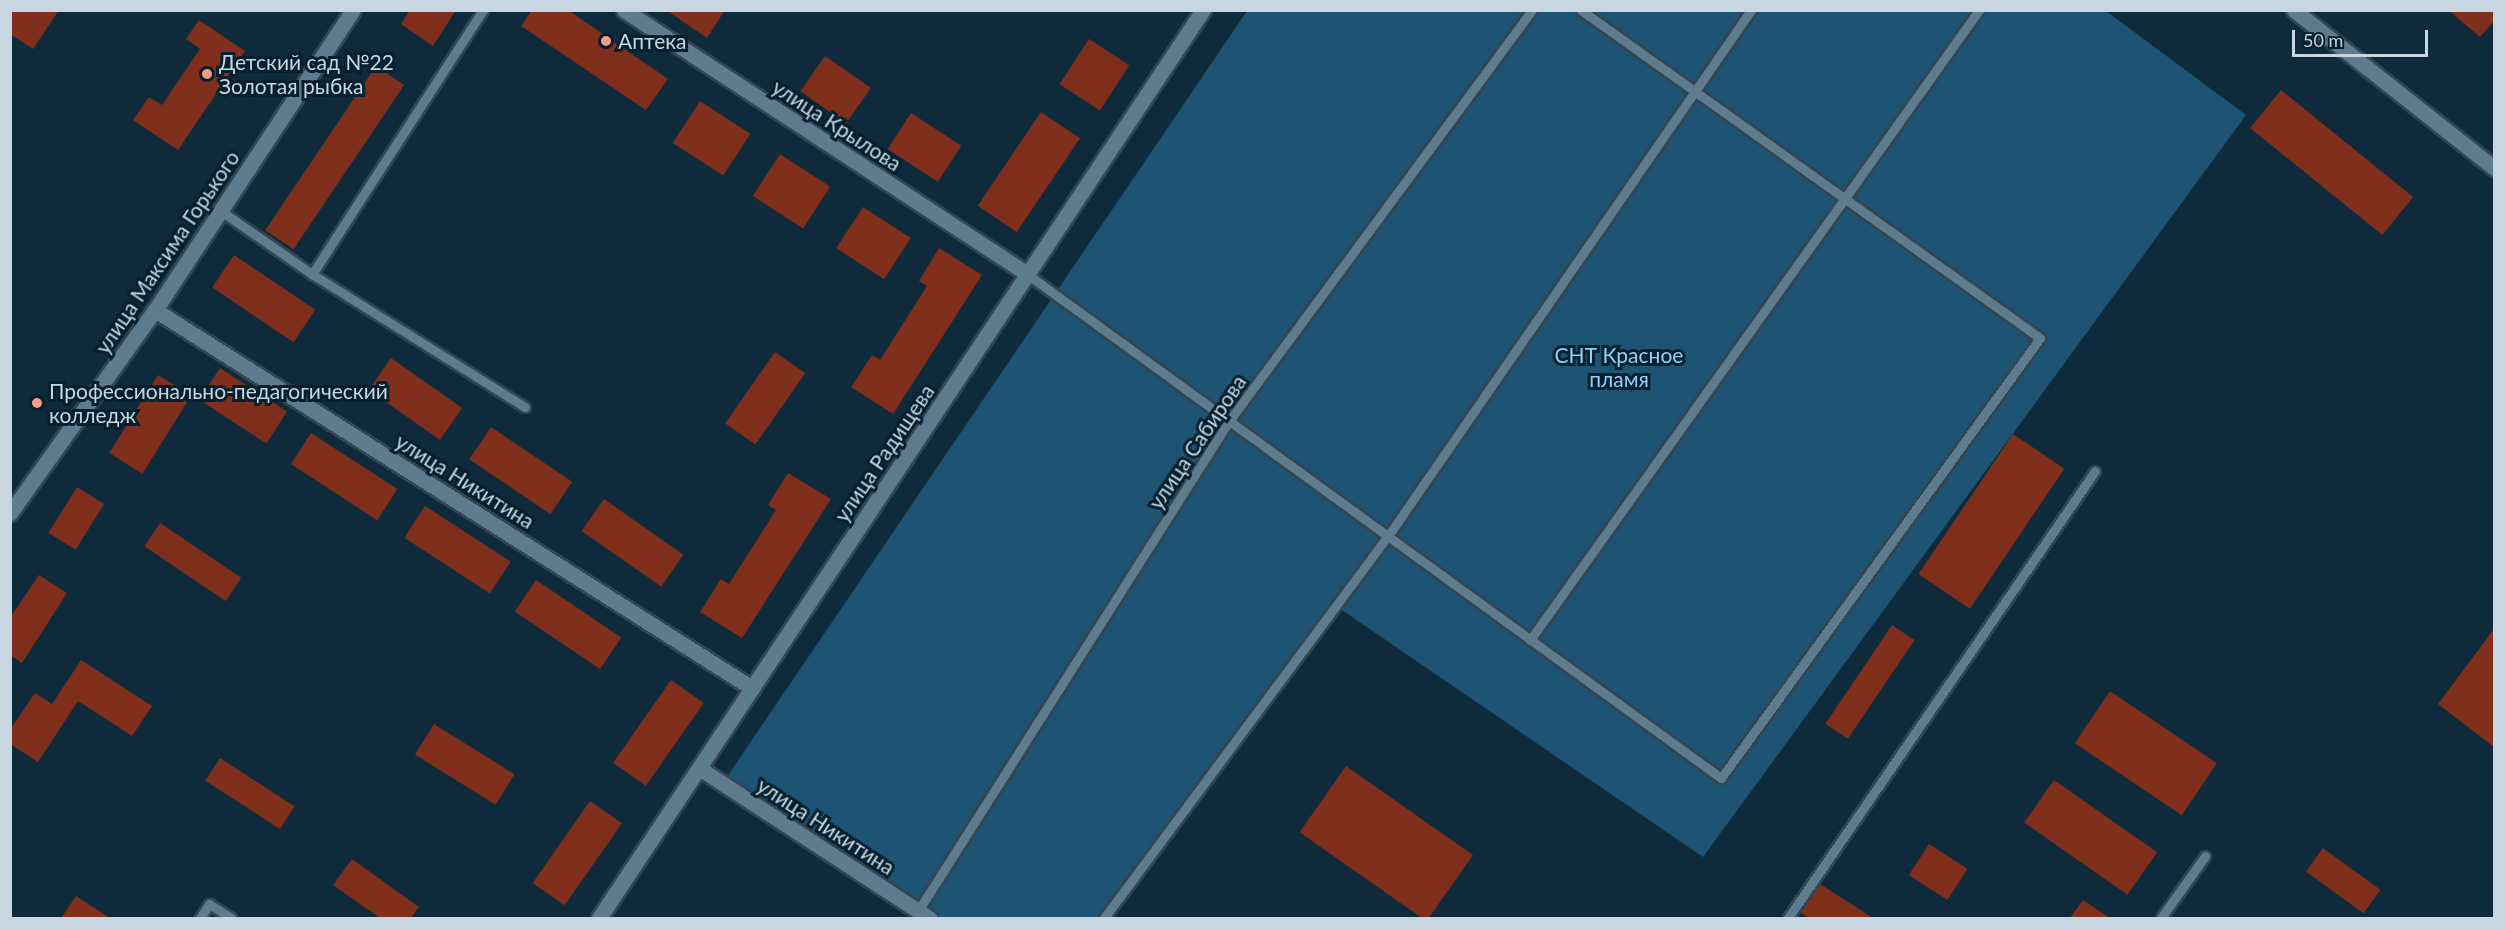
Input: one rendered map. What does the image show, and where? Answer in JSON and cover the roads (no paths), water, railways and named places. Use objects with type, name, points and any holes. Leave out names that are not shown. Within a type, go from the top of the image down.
[{"type":"street","name":"улица Максима Горького","points":[[10,513],[155,310],[353,10]]},
{"type":"street","name":"улица Крылова","points":[[624,10],[1028,274]]},
{"type":"street","name":"улица Радищева","points":[[599,918],[1203,10]]},
{"type":"street","points":[[2294,10],[2492,162]]},
{"type":"street","name":"улица Никитина","points":[[155,310],[752,688]]},
{"type":"street","name":"улица Никитина","points":[[699,768],[924,915]]},
{"type":"lane","points":[[312,274],[483,10]]},
{"type":"lane","name":"улица Сабирова","points":[[924,915],[1229,421],[1532,10]]},
{"type":"lane","points":[[1028,274],[1721,778],[2040,338],[1848,196],[1581,10]]},
{"type":"lane","points":[[1104,918],[1388,536],[1751,10]]},
{"type":"lane","points":[[1530,640],[1979,10]]},
{"type":"lane","points":[[220,211],[312,274],[525,407]]},
{"type":"lane","points":[[1788,918],[2095,471]]},
{"type":"lane","points":[[2161,918],[2205,856]]},
{"type":"lane","points":[[200,918],[209,904],[231,918]]},
{"type":"place","name":"Аптека","points":[[606,41]]},
{"type":"place","name":"Детский сад №22 Золотая рыбка","points":[[207,74]]},
{"type":"place","name":"Профессионально-педагогический колледж","points":[[37,403]]},
{"type":"park label","name":"СНТ Красное пламя","points":[[1619,367]]}]
